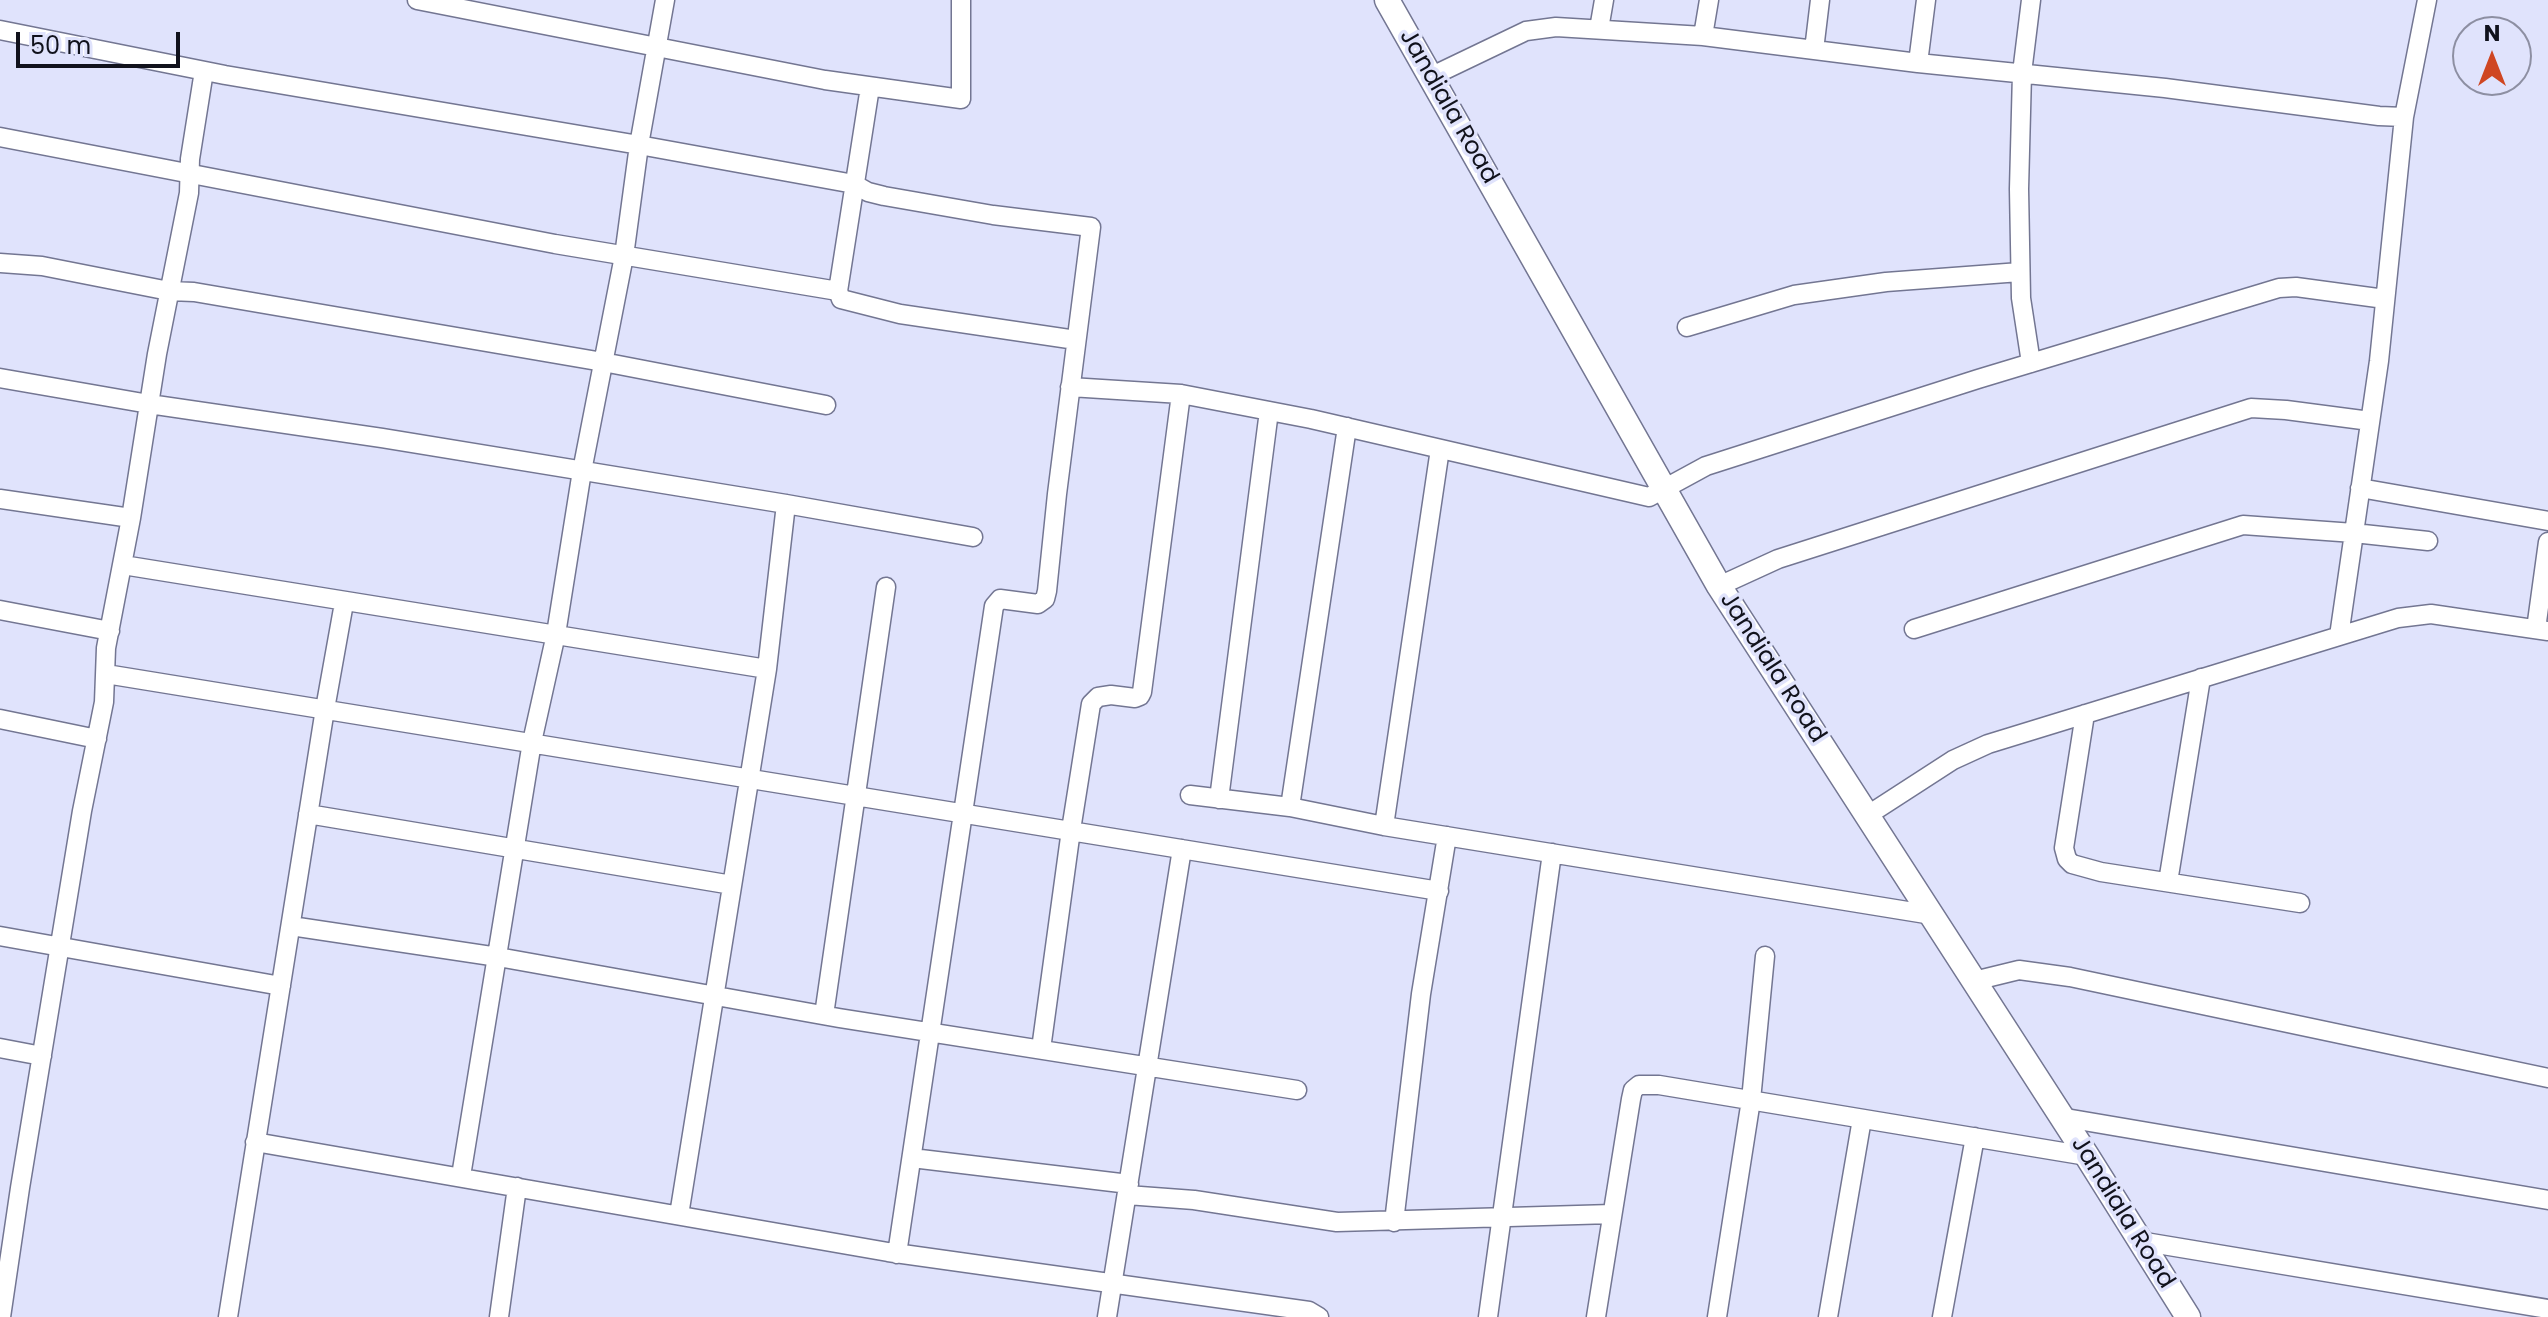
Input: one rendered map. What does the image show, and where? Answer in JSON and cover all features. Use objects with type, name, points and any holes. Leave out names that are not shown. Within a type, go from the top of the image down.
[{"type":"street","points":[[417,0],[825,80],[961,99],[961,0]]},
{"type":"street","points":[[461,1176],[532,742],[556,634],[582,471],[624,256],[639,145],[665,0]]},
{"type":"street","name":"Jandiala Road","points":[[1387,0],[1719,586],[2188,1317]]},
{"type":"street","points":[[1599,29],[1604,0]]},
{"type":"street","points":[[1703,36],[1709,0]]},
{"type":"street","points":[[1814,50],[1820,0]]},
{"type":"street","points":[[1918,63],[1926,0]]},
{"type":"street","points":[[2031,0],[2022,73],[2019,189],[2021,298],[2031,363]]},
{"type":"street","points":[[2339,636],[2370,421],[2404,117],[2427,0]]},
{"type":"street","points":[[1430,77],[1526,31],[1556,27],[1703,36],[2404,117]]},
{"type":"street","points":[[0,30],[204,71],[854,184],[884,196],[993,215],[1091,227],[1045,599],[1038,604],[1000,599],[994,606],[897,1254]]},
{"type":"street","points":[[1,1317],[60,946],[104,702],[106,648],[191,174],[190,159],[204,71]]},
{"type":"street","points":[[870,87],[838,291],[841,299],[900,314],[1076,340]]},
{"type":"street","points":[[0,137],[624,256],[838,291]]},
{"type":"street","points":[[0,263],[42,266],[169,291],[210,294],[603,362],[826,405]]},
{"type":"street","points":[[1687,327],[1794,295],[1886,282],[2020,272]]},
{"type":"street","points":[[1070,387],[1181,394],[1347,427],[1649,497],[1706,466],[2279,288],[2296,287],[2385,299]]},
{"type":"street","points":[[0,378],[786,504],[973,537]]},
{"type":"street","points":[[1041,1049],[1091,704],[1098,697],[1135,698],[1142,692],[1181,394]]},
{"type":"street","points":[[1719,586],[1778,559],[2251,408],[2370,421]]},
{"type":"street","points":[[1219,799],[1269,411]]},
{"type":"street","points":[[1290,807],[1347,427]]},
{"type":"street","points":[[1384,826],[1440,449]]},
{"type":"street","points":[[2360,488],[2548,521]]},
{"type":"street","points":[[0,499],[131,518]]},
{"type":"street","points":[[679,1215],[767,669],[786,504]]},
{"type":"street","points":[[1914,629],[2243,525],[2428,541]]},
{"type":"street","points":[[1868,815],[1953,760],[1988,744],[2398,618],[2431,614],[2542,630],[2548,542]]},
{"type":"street","points":[[123,565],[767,669]]},
{"type":"street","points":[[824,1015],[886,587]]},
{"type":"street","points":[[228,1317],[344,603]]},
{"type":"street","points":[[0,610],[110,631]]},
{"type":"street","points":[[106,674],[1439,891]]},
{"type":"street","points":[[2168,882],[2201,678]]},
{"type":"street","points":[[2085,714],[2064,848],[2072,864],[2091,870],[2300,903]]},
{"type":"street","points":[[0,719],[97,739]]},
{"type":"street","points":[[1190,795],[1290,807],[1384,826],[1932,915]]},
{"type":"street","points":[[308,814],[732,885]]},
{"type":"street","points":[[1394,1222],[1421,994],[1447,836]]},
{"type":"street","points":[[1107,1317],[1182,849]]},
{"type":"street","points":[[1488,1317],[1552,853]]},
{"type":"street","points":[[291,926],[498,957],[824,1015],[1297,1090]]},
{"type":"street","points":[[0,936],[281,986]]},
{"type":"street","points":[[1717,1317],[1751,1100],[1765,956]]},
{"type":"street","points":[[1974,981],[2019,970],[2070,977],[2548,1078]]},
{"type":"street","points":[[0,1048],[42,1056]]},
{"type":"street","points":[[1596,1317],[1633,1090],[1639,1085],[1659,1085],[2087,1156]]},
{"type":"street","points":[[2060,1117],[2548,1200]]},
{"type":"street","points":[[1828,1317],[1862,1119]]},
{"type":"street","points":[[1942,1317],[1975,1137]]},
{"type":"street","points":[[255,1142],[897,1254],[1309,1311],[1319,1317]]},
{"type":"street","points":[[912,1158],[1337,1222],[1612,1214]]},
{"type":"street","points":[[499,1317],[517,1187]]},
{"type":"street","points":[[2139,1241],[2548,1309]]}]
